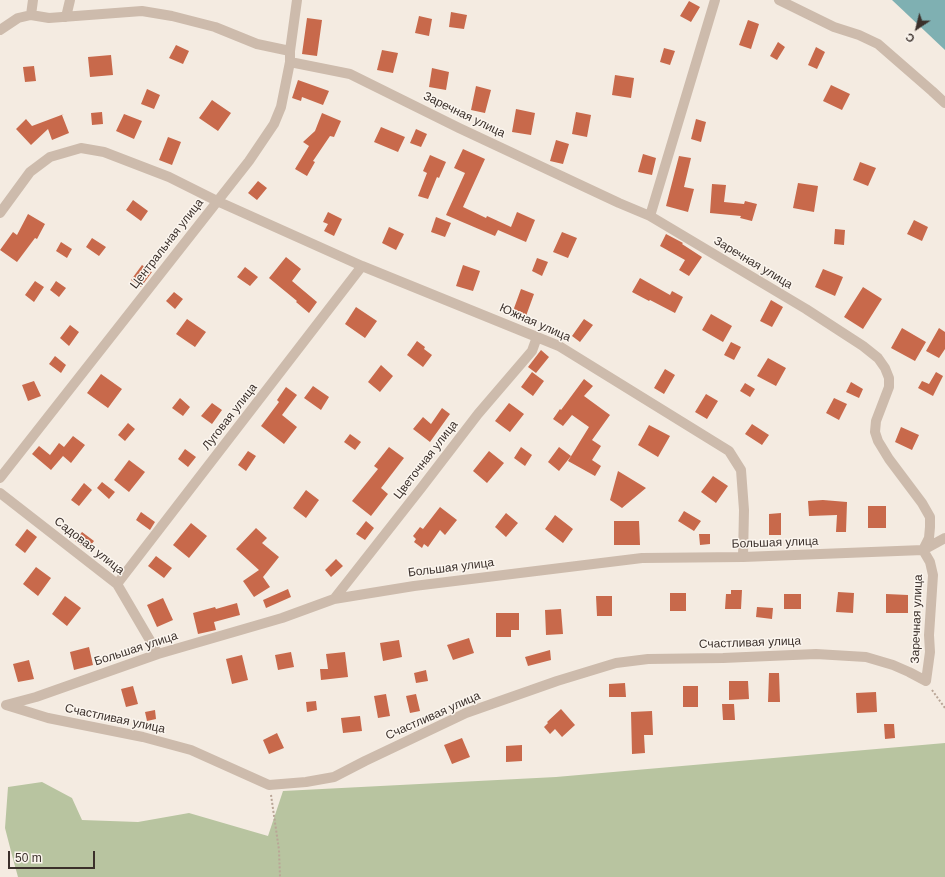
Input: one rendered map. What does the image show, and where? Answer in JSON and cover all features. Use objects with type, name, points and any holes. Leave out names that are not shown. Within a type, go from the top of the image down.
[{"type":"street","points":[[31,15],[33,0]]},
{"type":"street","points":[[66,17],[70,0]]},
{"type":"street","name":"Центральная улица","points":[[0,478],[249,161],[274,124],[281,107],[290,62],[290,51],[297,0]]},
{"type":"street","points":[[650,216],[715,0]]},
{"type":"street","points":[[779,0],[834,27],[859,35],[878,44],[945,103]]},
{"type":"street","points":[[0,30],[18,18],[31,15],[49,18],[142,11],[172,16],[215,27],[257,44],[290,51]]},
{"type":"street","name":"Заречная улица","points":[[290,62],[350,74],[459,128],[650,216],[806,309],[863,346],[878,358],[885,368],[889,378],[889,387],[876,421],[878,441],[922,503],[930,517],[928,538],[923,550],[930,562],[933,575],[929,635],[930,652],[926,681]]},
{"type":"street","name":"Южная улица","points":[[0,213],[30,172],[50,157],[81,148],[104,152],[169,177],[217,201],[362,266],[558,346],[728,451],[741,470],[744,510],[742,557]]},
{"type":"street","name":"Луговая улица","points":[[117,584],[362,266]]},
{"type":"street","name":"Цветочная улица","points":[[334,599],[422,488],[478,414],[532,351],[537,337]]},
{"type":"street","name":"Садовая улица","points":[[0,493],[117,584],[158,654]]},
{"type":"street","points":[[923,550],[945,538]]},
{"type":"street","name":"Большая улица","points":[[3,705],[36,697],[158,654],[282,618],[334,599],[414,586],[642,558],[742,557],[923,550]]},
{"type":"street","name":"Счастливая улица","points":[[3,705],[48,718],[143,737],[191,750],[269,785],[306,782],[334,777],[466,713],[557,681],[616,663],[648,659],[723,658],[816,654],[866,657],[893,665],[926,681]]},
{"type":"path","points":[[926,681],[945,708]]},
{"type":"path","points":[[269,785],[279,850],[280,877]]},
{"type":"green space","points":[[945,743],[945,877],[18,877],[5,828],[8,787],[42,782],[72,798],[82,820],[138,822],[189,813],[268,836],[283,791],[556,777]]},
{"type":"water","points":[[892,0],[945,0],[945,50]]},
{"type":"building","points":[[689,1],[700,7],[691,22],[680,16]]},
{"type":"building","points":[[451,12],[467,15],[464,29],[449,27]]},
{"type":"building","points":[[419,16],[432,19],[429,36],[415,33]]},
{"type":"building","points":[[307,18],[322,20],[317,56],[302,54]]},
{"type":"building","points":[[748,20],[759,24],[751,49],[739,45]]},
{"type":"building","points":[[778,42],[785,47],[777,60],[770,56]]},
{"type":"building","points":[[176,45],[189,51],[183,64],[169,58]]},
{"type":"building","points":[[816,47],[825,52],[817,69],[808,65]]},
{"type":"building","points":[[664,48],[675,51],[670,65],[660,62]]},
{"type":"building","points":[[382,50],[398,53],[393,73],[377,70]]},
{"type":"building","points":[[111,55],[113,75],[90,77],[88,57]]},
{"type":"building","points":[[34,66],[36,81],[25,82],[23,67]]},
{"type":"building","points":[[432,68],[449,72],[446,90],[429,87]]},
{"type":"building","points":[[615,75],[634,78],[631,98],[612,95]]},
{"type":"building","points":[[298,80],[329,91],[323,105],[302,97],[301,101],[292,98]]},
{"type":"building","points":[[831,85],[850,94],[842,110],[823,101]]},
{"type":"building","points":[[476,86],[491,90],[485,113],[471,110]]},
{"type":"building","points":[[147,89],[160,95],[154,109],[141,104]]},
{"type":"building","points":[[212,100],[231,113],[218,131],[199,118]]},
{"type":"building","points":[[516,109],[535,113],[531,135],[512,132]]},
{"type":"building","points":[[102,112],[103,124],[92,125],[91,113]]},
{"type":"building","points":[[576,112],[591,115],[587,137],[572,134]]},
{"type":"building","points":[[322,113],[341,121],[334,137],[330,136],[313,161],[315,162],[307,176],[295,169],[309,146],[303,142],[315,131]]},
{"type":"building","points":[[64,114],[62,115],[69,133],[52,140],[48,129],[31,145],[16,129],[26,119],[32,126]]},
{"type":"building","points":[[124,114],[142,121],[134,139],[116,131]]},
{"type":"building","points":[[696,119],[706,122],[701,142],[691,139]]},
{"type":"building","points":[[381,127],[405,137],[398,152],[374,142]]},
{"type":"building","points":[[416,129],[427,134],[421,147],[410,143]]},
{"type":"building","points":[[168,137],[181,142],[172,165],[159,160]]},
{"type":"building","points":[[556,140],[569,144],[563,164],[550,161]]},
{"type":"building","points":[[463,149],[485,159],[463,207],[486,218],[487,216],[511,227],[517,212],[535,220],[526,242],[498,230],[495,236],[446,215],[465,173],[454,168]]},
{"type":"building","points":[[643,154],[656,158],[652,175],[638,172]]},
{"type":"building","points":[[430,155],[446,162],[439,178],[437,177],[428,199],[418,196],[427,173],[423,171]]},
{"type":"building","points":[[679,156],[691,158],[684,187],[694,189],[688,212],[666,206]]},
{"type":"building","points":[[860,162],[876,168],[868,186],[853,180]]},
{"type":"building","points":[[258,181],[267,188],[257,200],[248,193]]},
{"type":"building","points":[[798,183],[818,186],[814,212],[793,208]]},
{"type":"building","points":[[712,184],[726,185],[724,202],[744,204],[745,201],[757,204],[752,221],[740,218],[741,216],[710,213]]},
{"type":"building","points":[[133,200],[148,211],[141,221],[126,210]]},
{"type":"building","points":[[328,212],[342,219],[334,236],[324,231],[328,224],[323,222]]},
{"type":"building","points":[[28,214],[45,224],[37,239],[35,238],[17,262],[0,250],[13,232],[17,235]]},
{"type":"building","points":[[436,217],[451,223],[445,237],[431,232]]},
{"type":"building","points":[[914,220],[928,227],[922,241],[907,234]]},
{"type":"building","points":[[389,227],[404,234],[396,250],[382,243]]},
{"type":"building","points":[[835,229],[845,230],[844,245],[834,244]]},
{"type":"building","points":[[562,232],[577,238],[568,258],[553,252]]},
{"type":"building","points":[[666,234],[683,243],[682,244],[702,257],[689,276],[679,270],[685,260],[660,246]]},
{"type":"building","points":[[92,238],[106,247],[99,256],[86,247]]},
{"type":"building","points":[[61,242],[72,249],[67,258],[56,251]]},
{"type":"building","points":[[286,257],[301,269],[292,281],[317,302],[309,313],[269,278]]},
{"type":"building","points":[[537,258],[548,262],[542,276],[532,271]]},
{"type":"building","points":[[142,265],[152,272],[141,287],[131,280]]},
{"type":"building","points":[[463,265],[480,271],[473,291],[456,286]]},
{"type":"building","points":[[245,267],[258,277],[250,286],[237,277]]},
{"type":"building","points":[[823,269],[843,277],[835,296],[815,287]]},
{"type":"building","points":[[640,278],[670,295],[672,291],[683,297],[675,313],[632,292]]},
{"type":"building","points":[[35,281],[44,287],[34,302],[25,295]]},
{"type":"building","points":[[56,281],[66,288],[59,297],[50,290]]},
{"type":"building","points":[[863,287],[882,299],[863,329],[844,317]]},
{"type":"building","points":[[521,289],[534,294],[526,316],[513,311]]},
{"type":"building","points":[[174,292],[183,299],[175,309],[166,301]]},
{"type":"building","points":[[771,300],[783,307],[772,327],[760,321]]},
{"type":"building","points":[[356,307],[377,321],[365,338],[345,324]]},
{"type":"building","points":[[711,314],[732,326],[723,342],[702,330]]},
{"type":"building","points":[[187,319],[206,332],[195,347],[176,334]]},
{"type":"building","points":[[584,319],[593,325],[580,342],[572,336]]},
{"type":"building","points":[[70,325],[79,332],[69,346],[60,338]]},
{"type":"building","points":[[902,328],[926,342],[915,361],[891,348]]},
{"type":"building","points":[[939,328],[945,332],[945,349],[939,358],[926,351]]},
{"type":"building","points":[[417,341],[432,355],[423,367],[407,355]]},
{"type":"building","points":[[731,342],[741,347],[734,360],[724,355]]},
{"type":"building","points":[[541,350],[549,357],[536,373],[528,367]]},
{"type":"building","points":[[55,356],[66,365],[61,373],[49,364]]},
{"type":"building","points":[[768,358],[786,368],[776,386],[757,376]]},
{"type":"building","points":[[381,365],[393,376],[380,392],[368,382]]},
{"type":"building","points":[[665,369],[675,375],[664,394],[654,388]]},
{"type":"building","points":[[532,372],[544,381],[533,396],[521,387]]},
{"type":"building","points":[[936,372],[943,376],[933,396],[918,388],[922,381],[929,384]]},
{"type":"building","points":[[101,374],[122,389],[108,408],[87,393]]},
{"type":"building","points":[[584,379],[593,386],[584,396],[610,415],[592,440],[601,446],[592,460],[601,466],[595,476],[568,461],[589,427],[572,415],[563,426],[553,419]]},
{"type":"building","points":[[34,381],[41,396],[28,401],[22,385]]},
{"type":"building","points":[[851,382],[863,389],[859,398],[846,392]]},
{"type":"building","points":[[745,383],[755,389],[750,397],[740,391]]},
{"type":"building","points":[[313,386],[329,397],[321,410],[304,398]]},
{"type":"building","points":[[286,387],[297,395],[282,415],[297,427],[284,444],[261,426],[279,402],[277,400]]},
{"type":"building","points":[[706,394],[718,401],[707,419],[695,412]]},
{"type":"building","points":[[180,398],[190,407],[183,416],[172,408]]},
{"type":"building","points":[[834,398],[847,404],[839,420],[826,413]]},
{"type":"building","points":[[212,403],[222,410],[212,424],[201,416]]},
{"type":"building","points":[[509,403],[524,414],[510,432],[495,421]]},
{"type":"building","points":[[442,408],[450,414],[430,442],[413,429],[423,417],[431,424]]},
{"type":"building","points":[[128,423],[135,429],[125,441],[118,435]]},
{"type":"building","points":[[752,424],[769,435],[762,445],[745,434]]},
{"type":"building","points":[[649,425],[670,436],[658,457],[638,445]]},
{"type":"building","points":[[901,427],[919,435],[912,450],[895,442]]},
{"type":"building","points":[[350,434],[361,442],[355,450],[344,442]]},
{"type":"building","points":[[73,436],[85,445],[71,463],[63,456],[51,470],[32,454],[39,446],[50,455],[59,443],[64,447]]},
{"type":"building","points":[[389,447],[404,458],[381,488],[388,494],[371,516],[352,501],[378,469],[374,466]]},
{"type":"building","points":[[521,447],[532,455],[525,466],[514,458]]},
{"type":"building","points":[[559,447],[571,456],[559,471],[548,462]]},
{"type":"building","points":[[185,449],[196,457],[188,467],[178,459]]},
{"type":"building","points":[[248,451],[256,456],[246,471],[238,465]]},
{"type":"building","points":[[489,451],[504,463],[487,483],[473,471]]},
{"type":"building","points":[[129,460],[145,472],[129,492],[114,480]]},
{"type":"building","points":[[618,471],[646,488],[622,508],[610,500]]},
{"type":"building","points":[[713,476],[728,486],[716,503],[701,492]]},
{"type":"building","points":[[102,482],[115,492],[109,499],[97,488]]},
{"type":"building","points":[[84,483],[92,490],[79,506],[71,500]]},
{"type":"building","points":[[306,490],[319,500],[306,518],[293,508]]},
{"type":"building","points":[[823,500],[847,502],[846,532],[836,532],[837,515],[809,516],[808,501]]},
{"type":"building","points":[[868,506],[886,506],[886,528],[868,528]]},
{"type":"building","points":[[440,507],[457,520],[445,535],[440,530],[428,547],[424,544],[422,548],[414,542],[416,539],[413,536],[420,527],[423,529]]},
{"type":"building","points":[[684,511],[701,521],[694,531],[678,521]]},
{"type":"building","points":[[141,512],[155,522],[150,530],[136,520]]},
{"type":"building","points":[[506,513],[518,523],[506,537],[495,527]]},
{"type":"building","points":[[781,513],[781,535],[769,535],[769,514]]},
{"type":"building","points":[[555,515],[573,529],[563,543],[545,529]]},
{"type":"building","points":[[366,521],[374,528],[365,540],[356,534]]},
{"type":"building","points":[[614,521],[639,521],[640,545],[614,545]]},
{"type":"building","points":[[191,523],[207,536],[189,558],[173,545]]},
{"type":"building","points":[[256,528],[267,538],[262,543],[279,557],[263,577],[270,587],[254,597],[243,581],[259,570],[236,549]]},
{"type":"building","points":[[27,529],[37,537],[25,553],[15,545]]},
{"type":"building","points":[[82,532],[94,541],[87,550],[75,541]]},
{"type":"building","points":[[699,534],[710,534],[710,544],[700,545]]},
{"type":"building","points":[[156,556],[172,568],[164,578],[148,566]]},
{"type":"building","points":[[336,559],[343,566],[331,577],[325,570]]},
{"type":"building","points":[[36,567],[51,578],[38,596],[23,584]]},
{"type":"building","points":[[288,589],[291,597],[266,608],[263,600]]},
{"type":"building","points":[[731,590],[742,590],[741,609],[725,609],[726,594],[731,594]]},
{"type":"building","points":[[838,592],[854,593],[853,613],[836,612]]},
{"type":"building","points":[[670,593],[686,593],[686,611],[670,611]]},
{"type":"building","points":[[784,594],[801,594],[801,609],[784,609]]},
{"type":"building","points":[[886,594],[908,595],[908,613],[886,613]]},
{"type":"building","points":[[65,596],[81,608],[67,626],[52,614]]},
{"type":"building","points":[[596,596],[612,596],[612,616],[597,616]]},
{"type":"building","points":[[163,598],[173,620],[157,627],[147,605]]},
{"type":"building","points":[[237,603],[240,615],[214,622],[216,630],[198,634],[193,613]]},
{"type":"building","points":[[757,607],[773,608],[772,619],[756,617]]},
{"type":"building","points":[[561,609],[563,634],[546,635],[545,610]]},
{"type":"building","points":[[496,613],[519,613],[519,630],[511,630],[511,637],[496,637]]},
{"type":"building","points":[[469,638],[474,653],[453,660],[447,645]]},
{"type":"building","points":[[399,640],[402,657],[383,661],[380,643]]},
{"type":"building","points":[[89,647],[93,665],[74,670],[70,652]]},
{"type":"building","points":[[550,650],[551,660],[528,666],[525,657]]},
{"type":"building","points":[[291,652],[294,667],[278,670],[275,655]]},
{"type":"building","points":[[345,652],[348,677],[321,680],[320,669],[328,669],[326,654]]},
{"type":"building","points":[[242,655],[248,680],[232,684],[226,659]]},
{"type":"building","points":[[29,660],[34,679],[18,682],[13,664]]},
{"type":"building","points":[[426,670],[428,681],[416,683],[414,673]]},
{"type":"building","points":[[769,673],[779,673],[780,702],[768,702]]},
{"type":"building","points":[[729,681],[748,681],[749,699],[729,700]]},
{"type":"building","points":[[625,683],[626,697],[609,697],[609,684]]},
{"type":"building","points":[[133,686],[138,704],[126,707],[121,689]]},
{"type":"building","points":[[683,686],[698,686],[698,707],[683,707]]},
{"type":"building","points":[[876,692],[877,712],[857,713],[856,693]]},
{"type":"building","points":[[386,694],[390,716],[378,718],[374,696]]},
{"type":"building","points":[[416,694],[420,711],[410,713],[406,696]]},
{"type":"building","points":[[316,701],[317,710],[307,712],[306,702]]},
{"type":"building","points":[[722,704],[734,704],[735,720],[723,720]]},
{"type":"building","points":[[561,709],[575,725],[562,737],[555,729],[550,734],[544,727],[548,723],[547,722]]},
{"type":"building","points":[[155,710],[156,719],[147,721],[145,712]]},
{"type":"building","points":[[652,711],[653,735],[644,735],[645,753],[632,754],[631,712]]},
{"type":"building","points":[[360,716],[362,731],[343,733],[341,718]]},
{"type":"building","points":[[884,724],[894,724],[895,738],[885,739]]},
{"type":"building","points":[[277,733],[284,748],[269,754],[263,740]]},
{"type":"building","points":[[462,738],[470,757],[452,764],[444,745]]},
{"type":"building","points":[[522,745],[522,761],[506,762],[506,746]]}]
